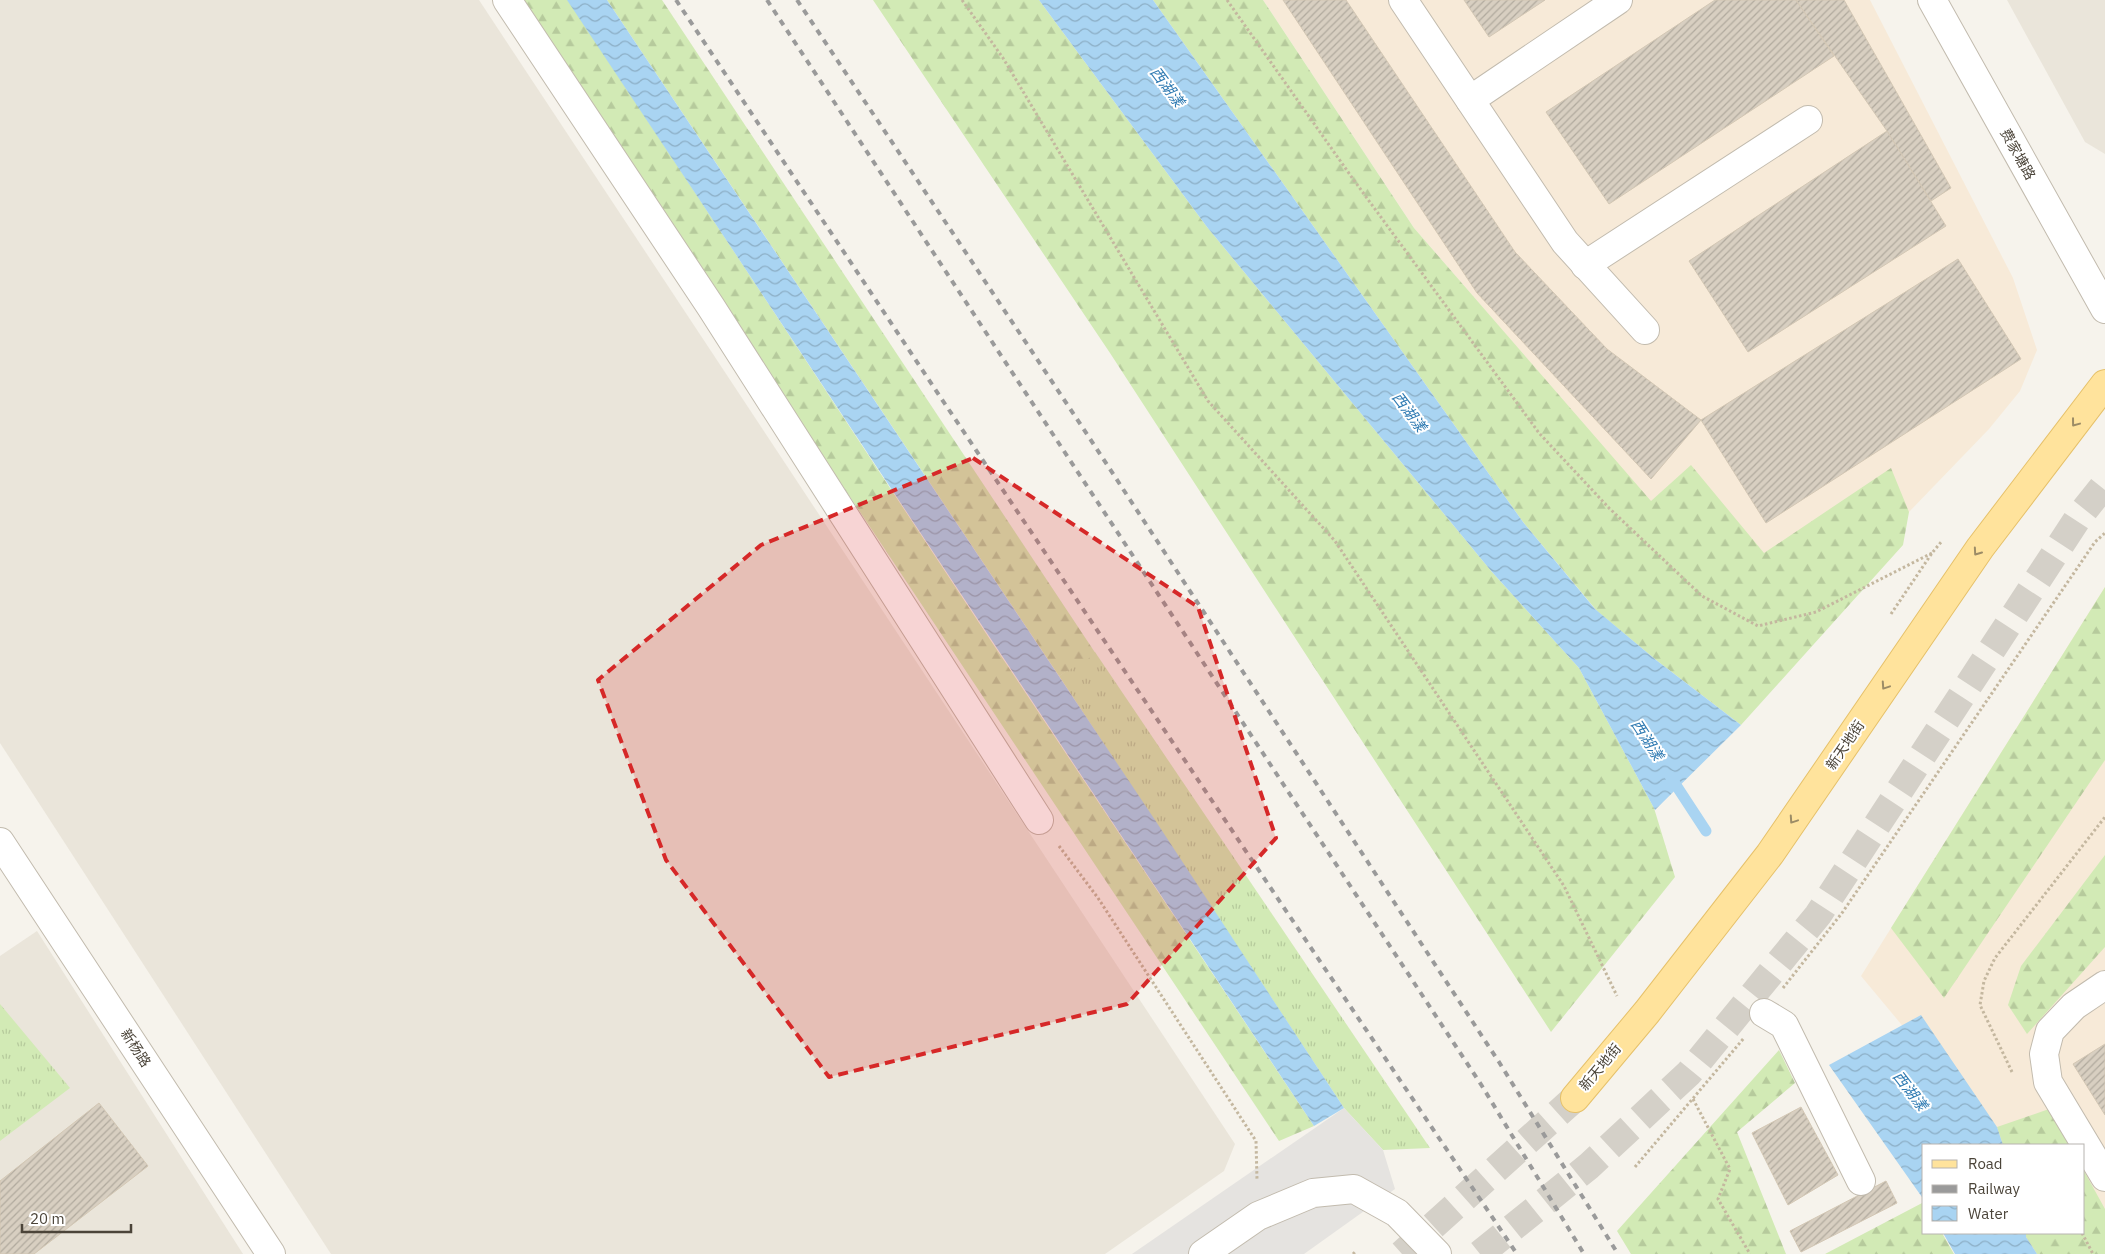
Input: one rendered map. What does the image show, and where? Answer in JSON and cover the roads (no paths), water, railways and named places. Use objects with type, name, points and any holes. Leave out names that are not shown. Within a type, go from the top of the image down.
[{"type":"main road","name":"新天地街","points":[[1575,1098],[1647,1012],[1770,854],[1980,548],[2105,384]]},
{"type":"street","points":[[507,0],[711,307],[1039,820]]},
{"type":"street","points":[[1404,0],[1565,242],[1645,330]]},
{"type":"street","points":[[1470,100],[1618,0]]},
{"type":"street","name":"费家塘路","points":[[1932,0],[2105,309]]},
{"type":"street","points":[[1585,265],[1808,120]]},
{"type":"street","name":"新杨路","points":[[0,842],[272,1254]]},
{"type":"street","points":[[2105,985],[2074,1006],[2050,1031],[2044,1054],[2048,1082],[2105,1177]]},
{"type":"street","points":[[1764,1013],[1784,1024],[1861,1181]]},
{"type":"street","points":[[1203,1254],[1258,1216],[1313,1193],[1354,1189],[1397,1213],[1437,1254]]},
{"type":"water","points":[[567,0],[607,0],[1155,820],[1344,1108],[1314,1126]]},
{"type":"water","points":[[1039,0],[1153,0],[1523,522],[1595,609],[1656,660],[1741,725],[1655,810],[1579,668],[1492,572],[1207,227]]},
{"type":"water","points":[[1921,1015],[1997,1127],[2003,1144],[1922,1144],[1922,1197],[1829,1065]]},
{"type":"water","points":[[1944,1234],[2026,1234],[2037,1254],[1955,1254]]},
{"type":"waterway","name":"西湖漾","points":[[1670,776],[1706,831]]},
{"type":"tunnel","points":[[1480,1254],[1589,1166],[1689,1073],[1818,915],[2078,518],[2105,484]]},
{"type":"tunnel","points":[[1402,1254],[1575,1098]]},
{"type":"railway","points":[[676,0],[945,404],[1517,1254]]},
{"type":"railway","points":[[767,0],[1482,1086],[1584,1254]]},
{"type":"railway","points":[[797,0],[1081,425],[1499,1062],[1618,1254]]}]
